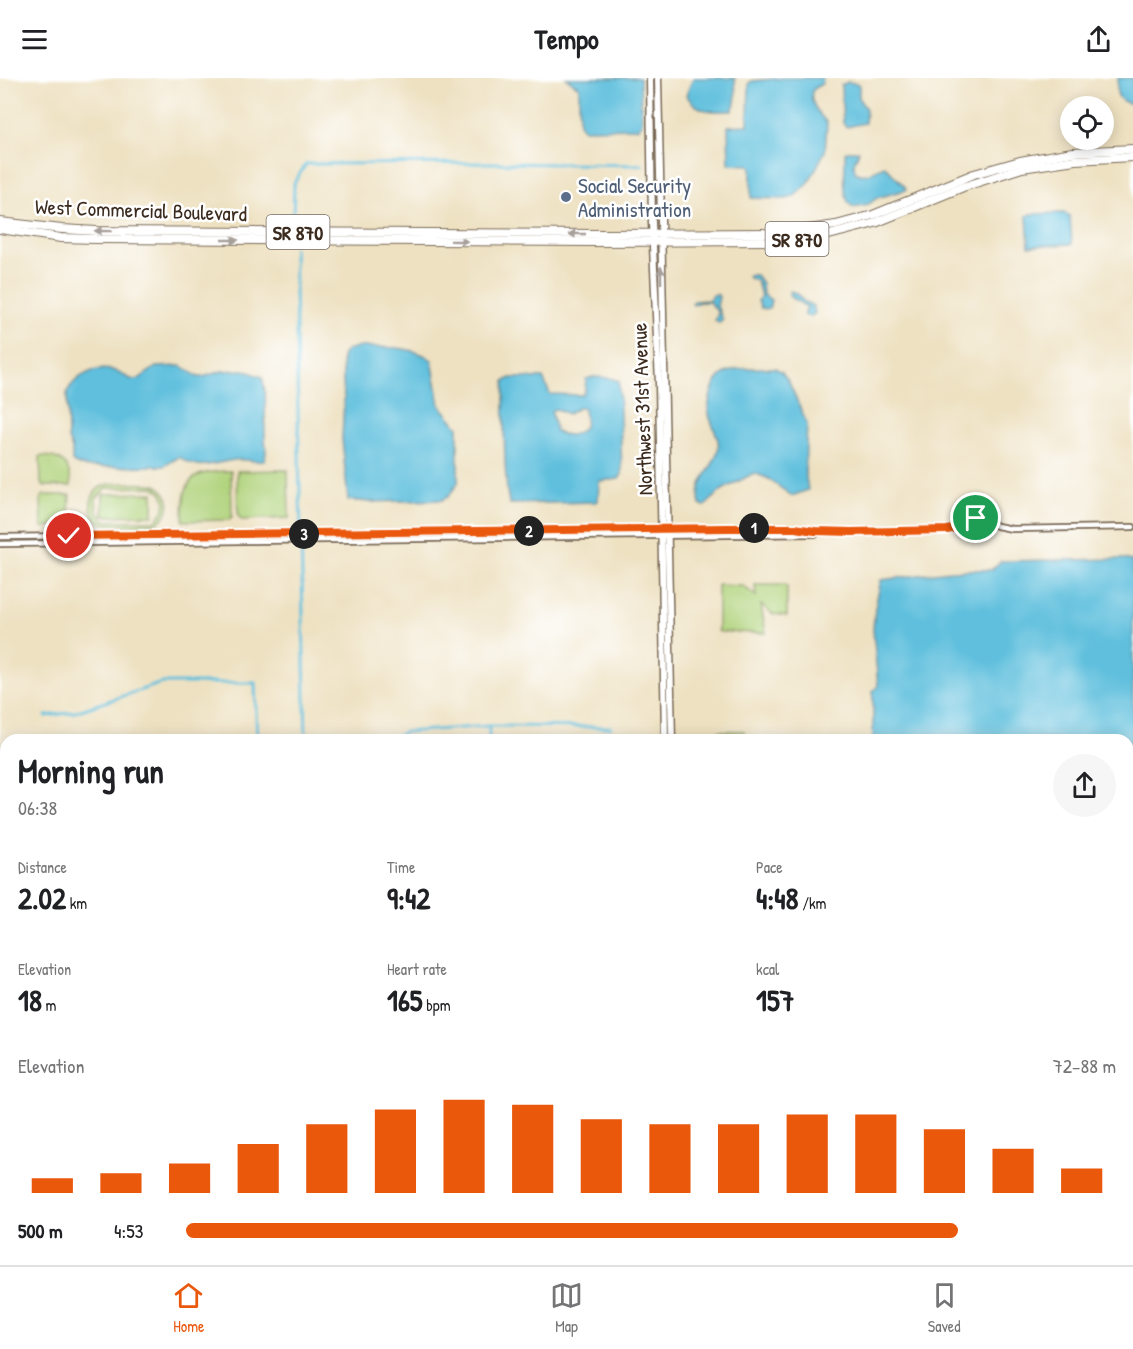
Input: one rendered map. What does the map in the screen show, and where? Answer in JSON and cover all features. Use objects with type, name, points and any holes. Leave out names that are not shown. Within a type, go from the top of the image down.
[{"type":"highway","name":"West Commercial Boulevard","points":[[0,230],[61,238],[90,239],[340,240],[656,237],[771,233],[836,225],[895,208],[974,174],[1011,163],[1064,153],[1130,149]]},
{"type":"highway","points":[[1082,159],[1096,155],[1122,153],[1130,149]]},
{"type":"highway","name":"West Commercial Boulevard","points":[[0,222],[97,231],[393,232],[780,241],[829,235],[883,220],[1001,174],[1045,164],[1082,159],[1133,157]]},
{"type":"highway","points":[[340,240],[350,237],[388,237],[393,232]]},
{"type":"main road","name":"Northwest 31st Avenue","points":[[650,78],[672,734]]},
{"type":"main road","name":"Northwest 31st Avenue","points":[[656,237],[658,78]]},
{"type":"main road","name":"Northwest 31st Avenue","points":[[665,532],[665,734]]},
{"type":"street","points":[[0,537],[607,530],[795,534],[947,530],[960,527],[978,517],[1012,529],[1133,527]]},
{"type":"street","points":[[974,519],[972,525],[975,529]]},
{"type":"street","points":[[983,519],[986,524],[983,529]]},
{"type":"street","points":[[960,527],[975,529],[1002,527]]},
{"type":"street","points":[[607,530],[608,537]]},
{"type":"street","points":[[0,544],[608,537],[665,532]]},
{"type":"street","points":[[327,534],[327,540]]},
{"type":"green space","points":[[40,456],[48,456],[64,463],[71,478],[71,486],[44,486],[41,483]]},
{"type":"green space","points":[[288,470],[289,518],[242,520],[238,516],[237,471]]},
{"type":"green space","points":[[231,471],[232,517],[229,520],[183,521],[185,496],[191,481],[206,473]]},
{"type":"green space","points":[[117,483],[153,484],[164,492],[168,502],[166,513],[157,523],[109,525],[94,517],[92,498],[100,488]],"holes":[[[154,487],[162,493],[165,502],[163,512],[154,521],[106,521],[97,512],[96,498],[106,488]]]},
{"type":"green space","points":[[153,493],[153,515],[103,516],[103,494]]},
{"type":"green space","points":[[44,495],[70,495],[69,514],[57,524],[42,527],[41,498]]},
{"type":"green space","points":[[718,585],[743,586],[756,596],[755,585],[785,585],[787,587],[787,616],[773,614],[761,605],[766,633],[720,632],[718,631]]},
{"type":"green space","points":[[719,731],[744,731],[744,734],[719,734]]},
{"type":"water","points":[[566,78],[640,78],[642,124],[638,128],[583,129],[579,124],[579,87]]},
{"type":"water","points":[[693,78],[735,78],[736,99],[732,111],[706,110],[696,106],[686,95]]},
{"type":"water","points":[[784,78],[822,78],[823,83],[812,92],[812,101],[827,123],[825,151],[808,184],[793,197],[785,199],[751,198],[751,167],[729,164],[728,126],[748,125],[749,83]]},
{"type":"water","points":[[1118,78],[1133,78],[1133,104],[1123,101],[1118,96]]},
{"type":"water","points":[[848,82],[859,84],[859,99],[866,109],[865,123],[846,127],[843,123],[841,85]]},
{"type":"water","points":[[859,151],[854,163],[855,172],[867,174],[885,166],[906,188],[905,190],[877,198],[869,204],[853,207],[846,197],[844,182],[845,152]]},
{"type":"water","points":[[1065,213],[1070,216],[1072,244],[1029,246],[1027,216]]},
{"type":"water","points":[[748,275],[756,275],[762,283],[763,294],[771,300],[769,309],[761,308],[758,301],[761,296],[757,281],[749,278]]},
{"type":"water","points":[[790,291],[813,306],[815,313],[810,317],[804,315],[807,307],[789,296]]},
{"type":"water","points":[[717,294],[719,297],[717,306],[723,320],[719,323],[715,321],[718,313],[710,302],[692,304],[694,301],[710,300],[713,295]]},
{"type":"water","points":[[362,347],[408,350],[425,355],[432,360],[440,405],[458,427],[458,483],[448,497],[442,500],[370,502],[348,500],[342,439],[344,401],[342,357],[348,350]]},
{"type":"water","points":[[182,366],[198,377],[222,371],[244,370],[262,377],[265,399],[266,452],[264,461],[235,460],[200,465],[187,462],[179,457],[164,466],[88,467],[72,461],[72,449],[68,438],[67,392],[81,376],[109,369],[137,380],[156,367]]},
{"type":"water","points":[[746,368],[775,368],[782,372],[789,382],[807,424],[805,471],[808,490],[792,496],[767,478],[754,473],[722,490],[705,506],[700,505],[700,488],[716,458],[719,446],[708,408],[716,382],[729,371]]},
{"type":"water","points":[[511,378],[543,378],[550,394],[582,395],[585,391],[586,379],[610,378],[619,381],[622,474],[619,479],[599,481],[598,501],[596,502],[510,504],[505,465],[505,381]],"holes":[[[578,408],[583,408],[585,422],[580,431],[570,435],[556,432],[551,411],[556,409],[568,414]]]},
{"type":"water","points":[[1123,559],[1133,561],[1133,734],[873,734],[873,691],[878,686],[873,629],[881,580],[950,571],[991,570],[1001,561]]},
{"type":"waterway","points":[[293,225],[294,183],[306,164],[642,165]]},
{"type":"waterway","points":[[294,248],[306,734]]},
{"type":"waterway","points":[[46,716],[75,712],[162,683],[255,683],[257,734]]},
{"type":"waterway","points":[[489,726],[611,727]]},
{"type":"waterway","points":[[401,734],[489,726],[489,734]]},
{"type":"place","name":"Social Security Administration","points":[[566,197]]},
{"type":"route","points":[[69,536],[727,528],[795,528],[851,532],[947,530],[960,527],[976,518]]}]
